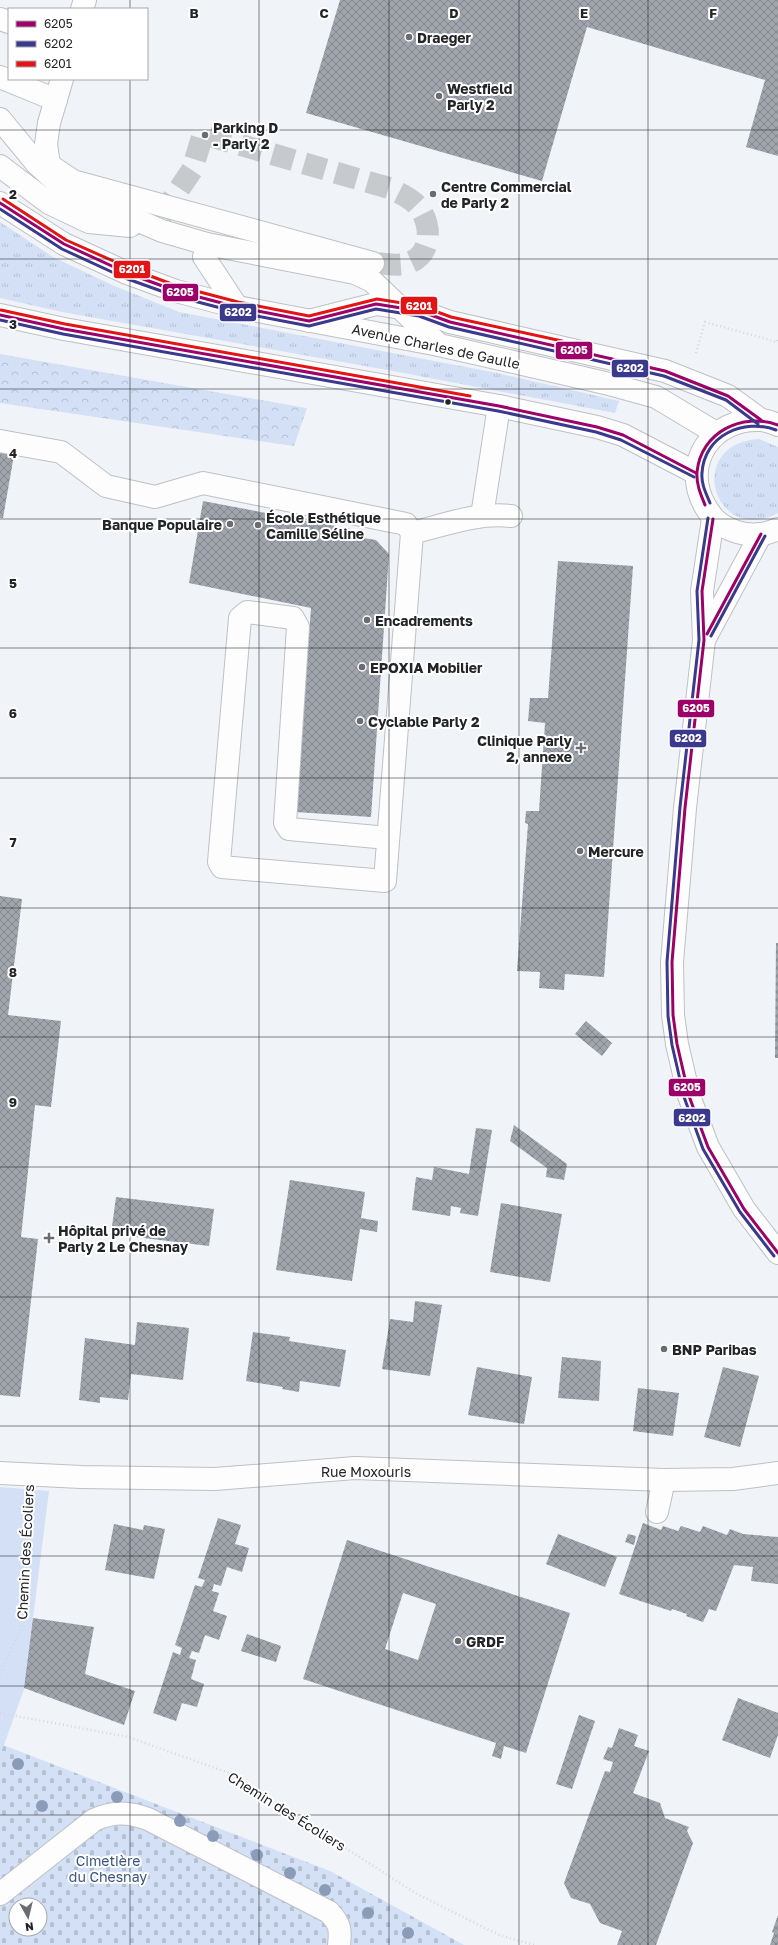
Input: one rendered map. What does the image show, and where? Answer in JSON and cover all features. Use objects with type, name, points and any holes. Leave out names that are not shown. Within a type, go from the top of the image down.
[{"type":"street","points":[[0,77],[56,100]]},
{"type":"street","points":[[62,80],[49,123],[46,144],[49,165],[73,181],[373,263]]},
{"type":"street","points":[[0,119],[37,164],[60,186],[162,231],[207,244],[355,273],[372,281],[439,345]]},
{"type":"street","points":[[0,166],[50,202],[89,222],[130,226]]},
{"type":"street","name":"Avenue Charles de Gaulle","points":[[0,203],[64,244],[126,273],[176,291],[237,307],[439,345],[605,383],[656,397],[716,433]]},
{"type":"street","points":[[204,257],[237,307]]},
{"type":"street","points":[[309,321],[376,304],[420,311],[450,322],[665,371],[728,396],[770,422]]},
{"type":"street","points":[[0,316],[64,329],[499,406],[598,427],[623,435],[696,473]]},
{"type":"street","points":[[482,516],[499,406]]},
{"type":"street","points":[[770,422],[737,422],[716,433],[706,445],[699,458],[696,473],[698,494],[713,519],[725,528],[747,535],[770,531]]},
{"type":"street","points":[[0,441],[61,452],[106,486],[156,497],[203,483],[406,524],[412,534],[385,881],[222,867],[219,862],[240,618],[246,612],[293,618],[298,627],[285,823],[289,829],[388,838]]},
{"type":"street","points":[[412,534],[482,516],[497,514],[511,516]]},
{"type":"street","points":[[713,519],[702,591],[704,640],[685,808],[672,962],[673,1015],[676,1037],[689,1096],[708,1147],[744,1209],[778,1253]]},
{"type":"street","points":[[704,640],[770,531]]},
{"type":"street","name":"Rue Moxouris","points":[[0,1473],[215,1479],[355,1468],[664,1480],[733,1479],[778,1474]]},
{"type":"street","name":"Rue Moxouris","points":[[733,1479],[778,1486]]},
{"type":"street","points":[[657,1512],[664,1480]]},
{"type":"street","points":[[0,1894],[94,1820],[118,1812],[133,1814],[148,1819],[329,1912],[338,1922],[340,1933],[339,1945]]},
{"type":"path","points":[[696,355],[705,322],[777,342],[778,337]]},
{"type":"path","name":"Chemin des Écoliers","points":[[0,1674],[23,1624],[30,1475]]},
{"type":"path","name":"Chemin des Écoliers","points":[[0,1713],[128,1737],[229,1773],[418,1894],[499,1935],[534,1945]]},
{"type":"green space","points":[[0,222],[53,257],[112,285],[179,312],[497,373],[619,401],[615,413],[393,371],[62,312],[0,298]]},
{"type":"green space","points":[[0,354],[307,408],[294,446],[0,403]]},
{"type":"green space","points":[[759,439],[778,447],[778,513],[756,520],[737,516],[724,506],[716,491],[715,474],[721,457],[735,445]]},
{"type":"green space","points":[[0,1487],[49,1491],[24,1689],[0,1756]]},
{"type":"green space","name":"Cimetière du Chesnay","points":[[3,1745],[330,1871],[464,1945],[0,1945],[0,1756]]},
{"type":"building","name":"Westfield Parly 2","points":[[340,0],[778,0],[778,156],[746,147],[765,80],[587,27],[542,181],[306,113]]},
{"type":"building","points":[[0,452],[14,455],[3,518],[0,518]]},
{"type":"building","points":[[203,501],[351,529],[350,536],[376,540],[389,554],[371,817],[296,812],[311,608],[189,583]]},
{"type":"building","points":[[558,561],[633,566],[604,977],[565,974],[564,990],[539,988],[540,972],[517,971],[528,824],[525,823],[526,811],[539,811],[545,723],[528,721],[530,698],[548,698]]},
{"type":"building","points":[[0,896],[22,899],[8,1015],[61,1021],[51,1107],[35,1105],[21,1237],[38,1239],[20,1397],[0,1395]]},
{"type":"building","points":[[776,943],[778,943],[778,1058],[775,1058]]},
{"type":"building","points":[[586,1021],[612,1043],[602,1056],[575,1034]]},
{"type":"building","points":[[514,1125],[567,1164],[564,1180],[546,1177],[547,1168],[510,1141]]},
{"type":"building","points":[[476,1128],[492,1130],[478,1216],[460,1213],[461,1208],[451,1206],[450,1216],[412,1210],[416,1177],[432,1180],[434,1167],[469,1174]]},
{"type":"building","points":[[290,1180],[365,1192],[361,1218],[378,1221],[377,1232],[360,1229],[352,1281],[276,1270]]},
{"type":"building","points":[[116,1197],[214,1209],[209,1246],[111,1234]]},
{"type":"building","points":[[501,1203],[562,1214],[550,1282],[490,1272]]},
{"type":"building","points":[[415,1301],[442,1305],[430,1376],[382,1369],[390,1319],[413,1322]]},
{"type":"building","points":[[137,1322],[189,1328],[183,1380],[131,1374],[128,1400],[100,1397],[100,1403],[79,1400],[85,1338],[135,1345]]},
{"type":"building","points":[[253,1332],[290,1337],[289,1341],[346,1350],[340,1387],[300,1381],[299,1392],[282,1389],[283,1387],[246,1381]]},
{"type":"building","points":[[562,1357],[601,1361],[599,1401],[558,1398]]},
{"type":"building","points":[[477,1367],[532,1377],[524,1424],[468,1415]]},
{"type":"building","points":[[723,1367],[759,1376],[740,1447],[704,1437]]},
{"type":"building","points":[[638,1388],[679,1393],[673,1436],[633,1431]]},
{"type":"building","points":[[218,1518],[241,1525],[235,1544],[249,1548],[242,1572],[227,1567],[221,1586],[214,1584],[212,1591],[219,1593],[213,1611],[227,1616],[219,1640],[205,1635],[199,1653],[192,1651],[189,1658],[196,1660],[191,1679],[204,1684],[197,1707],[182,1703],[176,1721],[153,1713],[173,1652],[180,1655],[182,1648],[175,1645],[195,1585],[202,1587],[205,1580],[198,1578]]},
{"type":"building","points":[[643,1523],[661,1530],[663,1526],[678,1531],[681,1526],[700,1532],[703,1526],[727,1535],[730,1529],[743,1534],[778,1537],[778,1584],[751,1581],[753,1567],[734,1565],[716,1611],[709,1609],[703,1622],[672,1609],[671,1611],[619,1594]]},
{"type":"building","points":[[114,1524],[143,1530],[144,1525],[165,1529],[154,1579],[105,1570]]},
{"type":"building","points":[[558,1534],[617,1557],[605,1587],[546,1564]]},
{"type":"building","points":[[628,1534],[636,1536],[634,1545],[625,1542]]},
{"type":"building","points":[[347,1540],[570,1613],[526,1753],[504,1746],[501,1759],[492,1756],[496,1743],[303,1679]],"holes":[[[403,1593],[436,1604],[418,1660],[385,1649]]]},
{"type":"building","points":[[33,1618],[94,1627],[85,1674],[135,1691],[124,1725],[24,1688]]},
{"type":"building","points":[[247,1634],[281,1646],[276,1662],[241,1651]]},
{"type":"building","points":[[738,1698],[778,1713],[778,1735],[770,1758],[722,1740]]},
{"type":"building","points":[[579,1715],[595,1721],[572,1789],[556,1784]]},
{"type":"building","points":[[619,1728],[638,1735],[634,1746],[649,1751],[633,1793],[660,1803],[665,1818],[689,1827],[687,1831],[693,1843],[656,1945],[617,1945],[622,1931],[600,1923],[590,1904],[571,1898],[564,1883],[605,1771],[610,1772],[613,1762],[603,1759],[608,1747],[612,1748]]},
{"type":"building","points":[[778,1915],[778,1945],[770,1945],[774,1933],[772,1932]]},
{"type":"tunnel","points":[[130,226],[161,216],[192,170],[203,134],[389,188],[410,199],[420,209],[427,225],[428,233],[425,249],[414,261],[405,264],[393,265],[373,263]]},
{"type":"transit line","name":"6201","points":[[3,199],[66,240],[129,268],[177,286],[238,302],[309,316],[377,299],[421,306],[451,317],[562,341]]},
{"type":"transit line","name":"6205","points":[[0,203],[64,244],[127,273],[176,291],[237,307],[309,321],[376,304],[420,311],[450,322],[665,371],[728,396],[761,420]]},
{"type":"transit line","name":"6202","points":[[0,209],[62,249],[125,278],[175,296],[236,312],[309,326],[376,309],[419,316],[449,327],[664,376],[726,400],[758,424]]},
{"type":"transit line","name":"6201","points":[[1,310],[65,324],[470,396]]},
{"type":"transit line","name":"6205","points":[[0,315],[64,329],[499,406],[597,427],[623,435],[696,473]]},
{"type":"transit line","name":"6202","points":[[0,320],[63,334],[498,411],[596,432],[621,440],[694,477]]},
{"type":"transit line","name":"6205","points":[[705,505],[698,485],[697,472],[700,458],[706,446],[715,436],[726,429],[751,421],[778,425]]},
{"type":"transit line","name":"6202","points":[[710,503],[703,485],[702,473],[704,460],[710,449],[718,440],[739,428],[751,426],[776,430]]},
{"type":"transit line","name":"6202","points":[[708,518],[697,591],[699,640],[680,807],[667,962],[668,1016],[672,1045],[684,1097],[703,1149],[740,1212],[774,1256]]},
{"type":"transit line","name":"6205","points":[[713,519],[702,591],[704,640],[685,808],[672,962],[673,1015],[677,1044],[689,1096],[708,1147],[744,1209],[778,1253]]},
{"type":"transit line","name":"6205","points":[[707,634],[761,534]]},
{"type":"transit line","name":"6202","points":[[711,636],[765,536]]},
{"type":"place","name":"Draeger","points":[[409,37]]},
{"type":"place","name":"Westfield Parly 2","points":[[439,96]]},
{"type":"place","name":"Parking D - Parly 2","points":[[205,135]]},
{"type":"place","name":"Centre Commercial de Parly 2","points":[[433,194]]},
{"type":"place","name":"Banque Populaire","points":[[230,524]]},
{"type":"place","name":"École Esthétique Camille Séline","points":[[258,525]]},
{"type":"place","name":"Encadrements","points":[[367,620]]},
{"type":"place","name":"EPOXIA Mobilier","points":[[362,667]]},
{"type":"place","name":"Cyclable Parly 2","points":[[360,721]]},
{"type":"place","name":"Clinique Parly 2, annexe","points":[[581,748]]},
{"type":"place","name":"Mercure","points":[[580,851]]},
{"type":"place","name":"Hôpital privé de Parly 2 Le Chesnay","points":[[49,1238]]},
{"type":"place","name":"BNP Paribas","points":[[664,1349]]},
{"type":"place","name":"GRDF","points":[[458,1641]]}]
